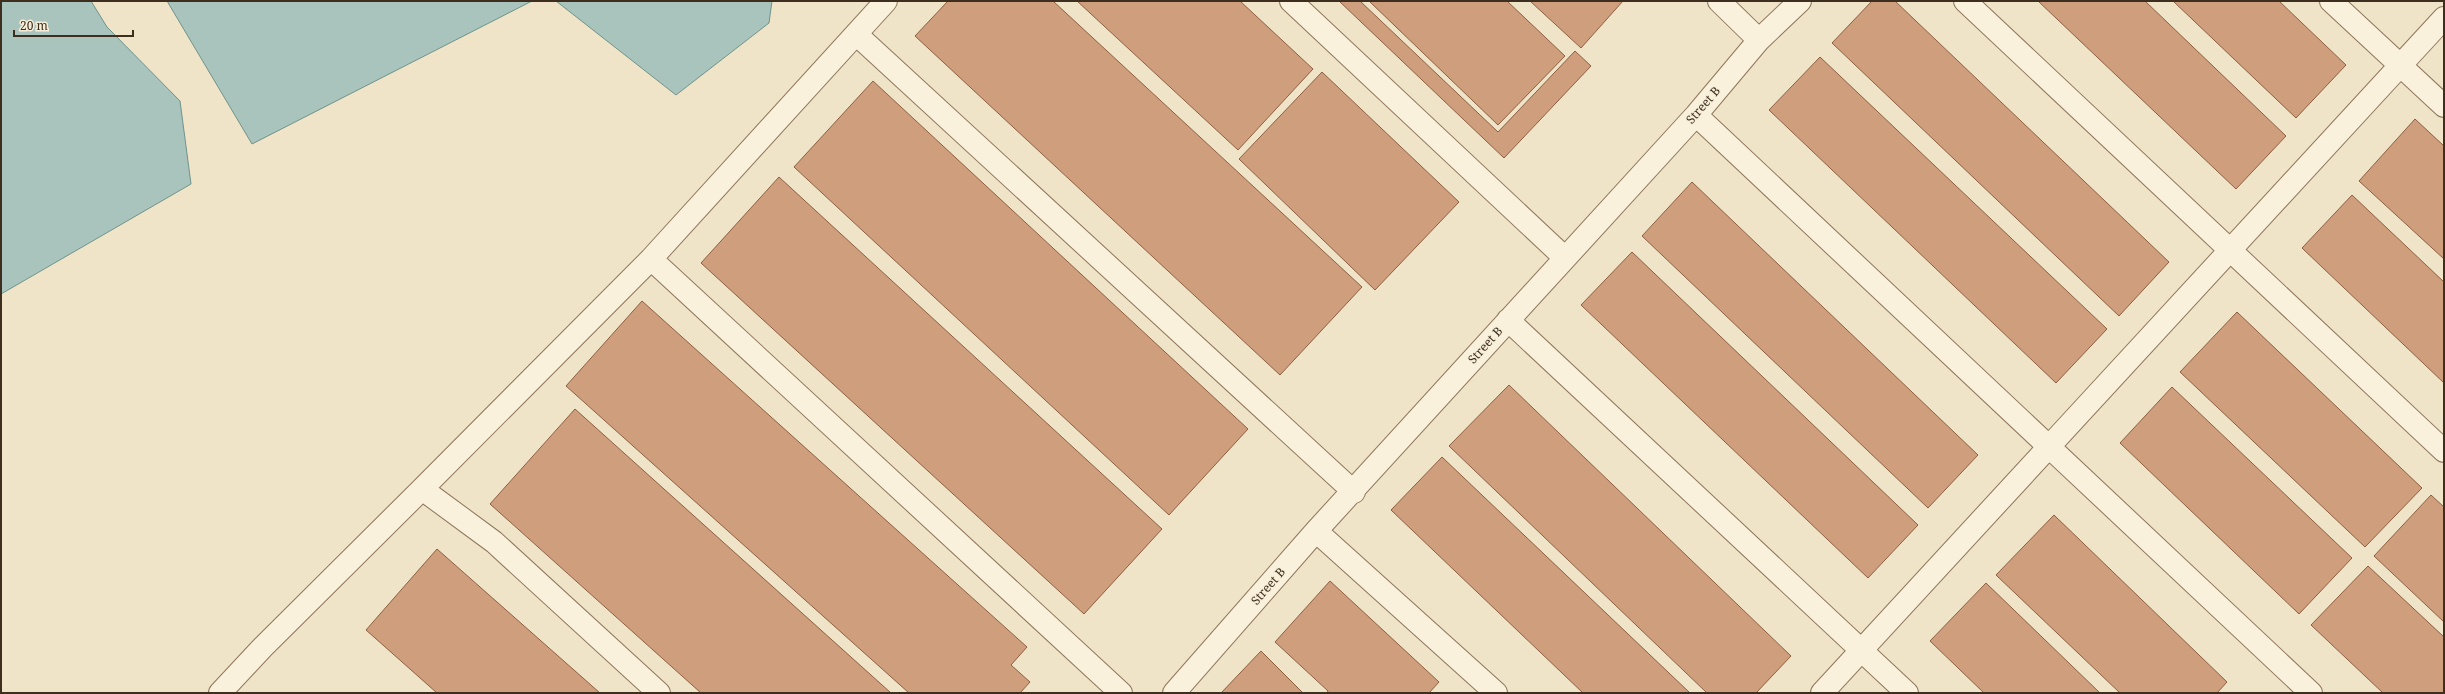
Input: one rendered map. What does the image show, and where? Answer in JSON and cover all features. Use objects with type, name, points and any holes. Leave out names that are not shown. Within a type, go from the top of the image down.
[{"type":"street","points":[[220,693],[262,648],[651,259],[886,1]]},
{"type":"street","points":[[1291,1],[1564,257]]},
{"type":"street","points":[[1719,1],[1759,40]]},
{"type":"street","name":"Street B","points":[[1174,693],[1316,531],[1354,492],[1564,257],[1696,115],[1759,40],[1800,1]]},
{"type":"street","points":[[1965,1],[2444,451]]},
{"type":"street","points":[[2331,1],[2444,106]]},
{"type":"street","points":[[1822,693],[2444,18]]},
{"type":"street","points":[[856,34],[1354,492]]},
{"type":"street","points":[[1696,115],[2311,693]]},
{"type":"street","points":[[651,259],[1121,693]]},
{"type":"street","points":[[1508,320],[1907,693]]},
{"type":"street","points":[[422,489],[494,542],[659,693]]},
{"type":"street","points":[[1316,531],[1496,693]]},
{"type":"water","points":[[1,1],[91,1],[107,27],[180,101],[191,184],[1,294]]},
{"type":"water","points":[[167,1],[532,1],[252,144]]},
{"type":"water","points":[[556,1],[772,1],[769,23],[676,95]]},
{"type":"building","points":[[948,1],[1053,1],[1362,287],[1280,375],[915,36]]},
{"type":"building","points":[[1077,1],[1240,1],[1313,69],[1238,150]]},
{"type":"building","points":[[1339,1],[1360,1],[1498,132],[1575,51],[1591,66],[1504,158]]},
{"type":"building","points":[[1369,1],[1507,1],[1565,56],[1498,125]]},
{"type":"building","points":[[1530,1],[1623,1],[1581,48]]},
{"type":"building","points":[[1872,1],[1895,1],[2169,262],[2119,316],[1832,43]]},
{"type":"building","points":[[2038,1],[2145,1],[2286,136],[2236,189]]},
{"type":"building","points":[[2173,1],[2279,1],[2346,65],[2296,118]]},
{"type":"building","points":[[1820,57],[2107,329],[2056,383],[1769,110]]},
{"type":"building","points":[[1322,72],[1459,202],[1375,290],[1239,159]]},
{"type":"building","points":[[873,81],[1248,429],[1169,515],[794,167]]},
{"type":"building","points":[[2415,119],[2444,146],[2444,259],[2359,181]]},
{"type":"building","points":[[779,177],[1162,529],[1084,614],[701,263]]},
{"type":"building","points":[[1692,182],[1978,455],[1928,508],[1642,236]]},
{"type":"building","points":[[2352,195],[2444,282],[2444,383],[2302,248]]},
{"type":"building","points":[[1632,252],[1918,525],[1868,578],[1581,305]]},
{"type":"building","points":[[642,301],[1027,647],[1011,665],[1030,682],[1020,693],[909,693],[566,386]]},
{"type":"building","points":[[2237,312],[2422,488],[2365,547],[2180,372]]},
{"type":"building","points":[[1509,385],[1791,656],[1756,693],[1707,693],[1449,446]]},
{"type":"building","points":[[2172,387],[2352,558],[2299,614],[2120,443]]},
{"type":"building","points":[[575,409],[891,693],[701,693],[490,504]]},
{"type":"building","points":[[1442,457],[1690,693],[1583,693],[1391,510]]},
{"type":"building","points":[[2431,495],[2444,507],[2444,622],[2374,556]]},
{"type":"building","points":[[2054,515],[2227,682],[2217,693],[2120,693],[1996,575]]},
{"type":"building","points":[[437,549],[600,693],[437,693],[366,630]]},
{"type":"building","points":[[2368,566],[2444,637],[2444,693],[2383,693],[2311,625]]},
{"type":"building","points":[[1330,581],[1439,682],[1429,693],[1327,693],[1328,691],[1275,642]]},
{"type":"building","points":[[1986,583],[2100,693],[1984,693],[1930,641]]},
{"type":"building","points":[[1261,651],[1303,693],[1221,693]]}]
